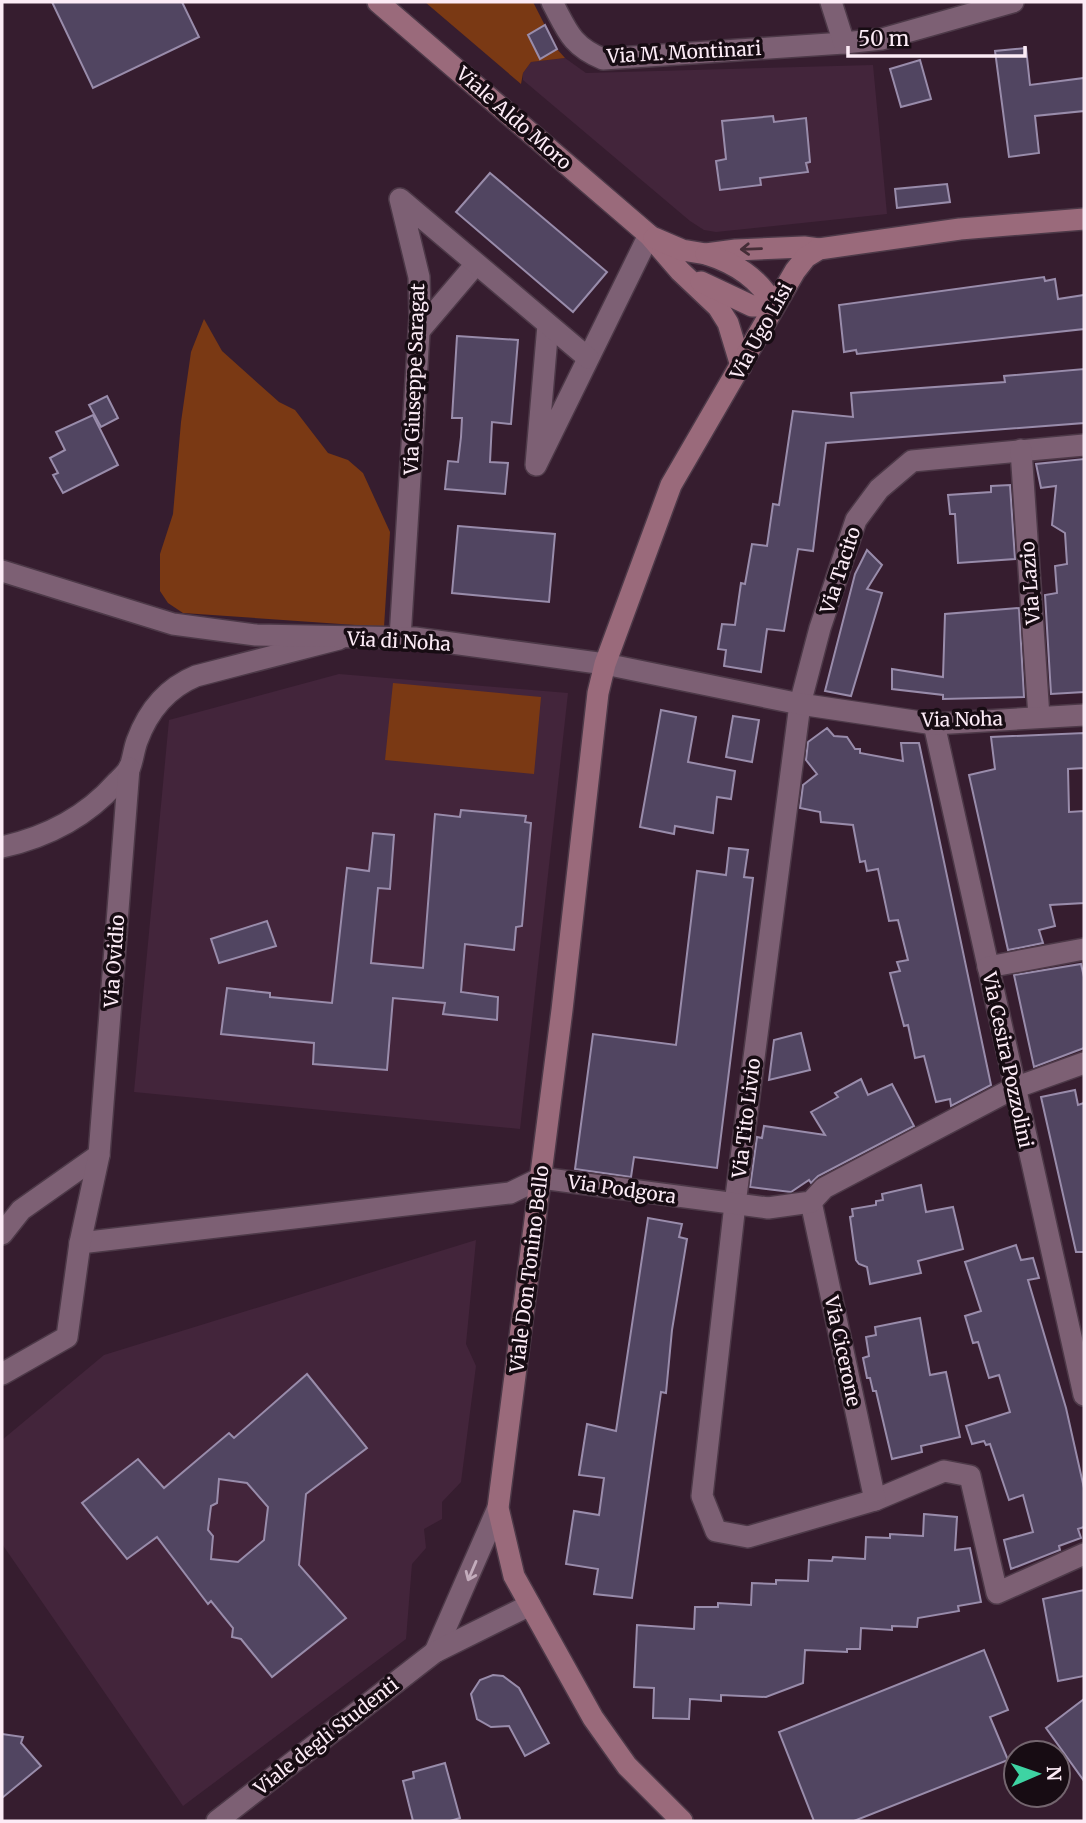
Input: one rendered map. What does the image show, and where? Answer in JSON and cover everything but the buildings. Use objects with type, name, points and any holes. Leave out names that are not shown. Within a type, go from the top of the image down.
[{"type":"main road","name":"Viale Aldo Moro","points":[[378,2],[649,236],[680,271],[718,307],[728,323],[741,366]]},
{"type":"main road","points":[[819,249],[960,229],[1084,219]]},
{"type":"main road","name":"Viale Aldo Moro","points":[[649,236],[669,246],[706,254],[731,264],[761,285],[774,306]]},
{"type":"main road","name":"Viale Aldo Moro","points":[[706,254],[736,250],[804,247],[819,249]]},
{"type":"main road","name":"Via Ugo Lisi","points":[[606,664],[671,485],[774,306],[801,263],[819,249]]},
{"type":"main road","name":"Viale Aldo Moro","points":[[680,271],[752,306],[774,306]]},
{"type":"main road","name":"Viale Don Tonino Bello","points":[[606,664],[598,693],[541,1178],[498,1508],[514,1576],[593,1718],[627,1766],[682,1821]]},
{"type":"street","name":"Via M. Montinari","points":[[552,2],[571,39],[584,51],[603,59],[844,44],[882,38],[1003,3]]},
{"type":"street","points":[[831,2],[844,44]]},
{"type":"street","name":"Via Giuseppe Saragat","points":[[400,638],[419,331],[419,277],[400,199],[588,358]]},
{"type":"street","points":[[548,324],[536,465],[649,236]]},
{"type":"street","points":[[419,331],[477,264]]},
{"type":"street","name":"Via Tacito","points":[[800,704],[820,628],[856,520],[879,489],[912,461],[1084,445]]},
{"type":"street","name":"Via Lazio","points":[[1021,450],[1039,717]]},
{"type":"street","name":"Via di Noha","points":[[2,571],[173,624],[256,635],[400,638],[606,664],[800,704]]},
{"type":"street","points":[[2,847],[32,841],[61,828],[103,798],[130,768],[145,720],[178,684],[197,676],[343,638]]},
{"type":"street","name":"Via Noha","points":[[800,704],[934,724],[1084,715]]},
{"type":"street","name":"Via Tito Livio","points":[[800,704],[735,1205],[702,1496],[716,1531],[748,1537],[875,1500]]},
{"type":"street","name":"Via Cesira Pozzolini","points":[[934,724],[1084,1395]]},
{"type":"street","name":"Via Ovidio","points":[[2,1374],[67,1337],[80,1243],[99,1155],[130,768]]},
{"type":"street","points":[[988,967],[1084,948]]},
{"type":"street","points":[[811,1202],[824,1188],[1014,1088],[1084,1063]]},
{"type":"street","points":[[2,1234],[21,1210],[99,1155]]},
{"type":"street","name":"Via Podgora","points":[[80,1243],[510,1193],[541,1178],[768,1208],[811,1202]]},
{"type":"street","name":"Via Cicerone","points":[[811,1202],[875,1500]]},
{"type":"street","points":[[875,1500],[944,1471],[970,1476],[997,1593],[1084,1554]]},
{"type":"street","points":[[435,1651],[498,1508]]},
{"type":"street","name":"Viale degli Studenti","points":[[217,1821],[435,1651],[530,1605]]},
{"type":"shaded area","points":[[425,2],[533,2],[557,49],[565,58],[531,62],[523,73],[521,84]]},
{"type":"shaded area","points":[[565,58],[586,73],[873,65],[887,214],[716,232],[704,230],[523,80],[523,73],[531,62]]},
{"type":"shaded area","points":[[204,319],[222,351],[279,402],[295,410],[328,453],[348,460],[363,473],[390,532],[384,627],[183,613],[168,603],[160,591],[160,554],[173,514],[181,422],[191,352]]},
{"type":"shaded area","points":[[339,674],[568,693],[520,1129],[134,1092],[169,720]]},
{"type":"shaded area","points":[[393,683],[541,697],[534,774],[385,760]]},
{"type":"shaded area","points":[[476,1240],[466,1344],[476,1366],[461,1482],[442,1502],[442,1519],[424,1529],[426,1548],[412,1564],[406,1639],[183,1806],[2,1544],[2,1440],[104,1355]]}]
